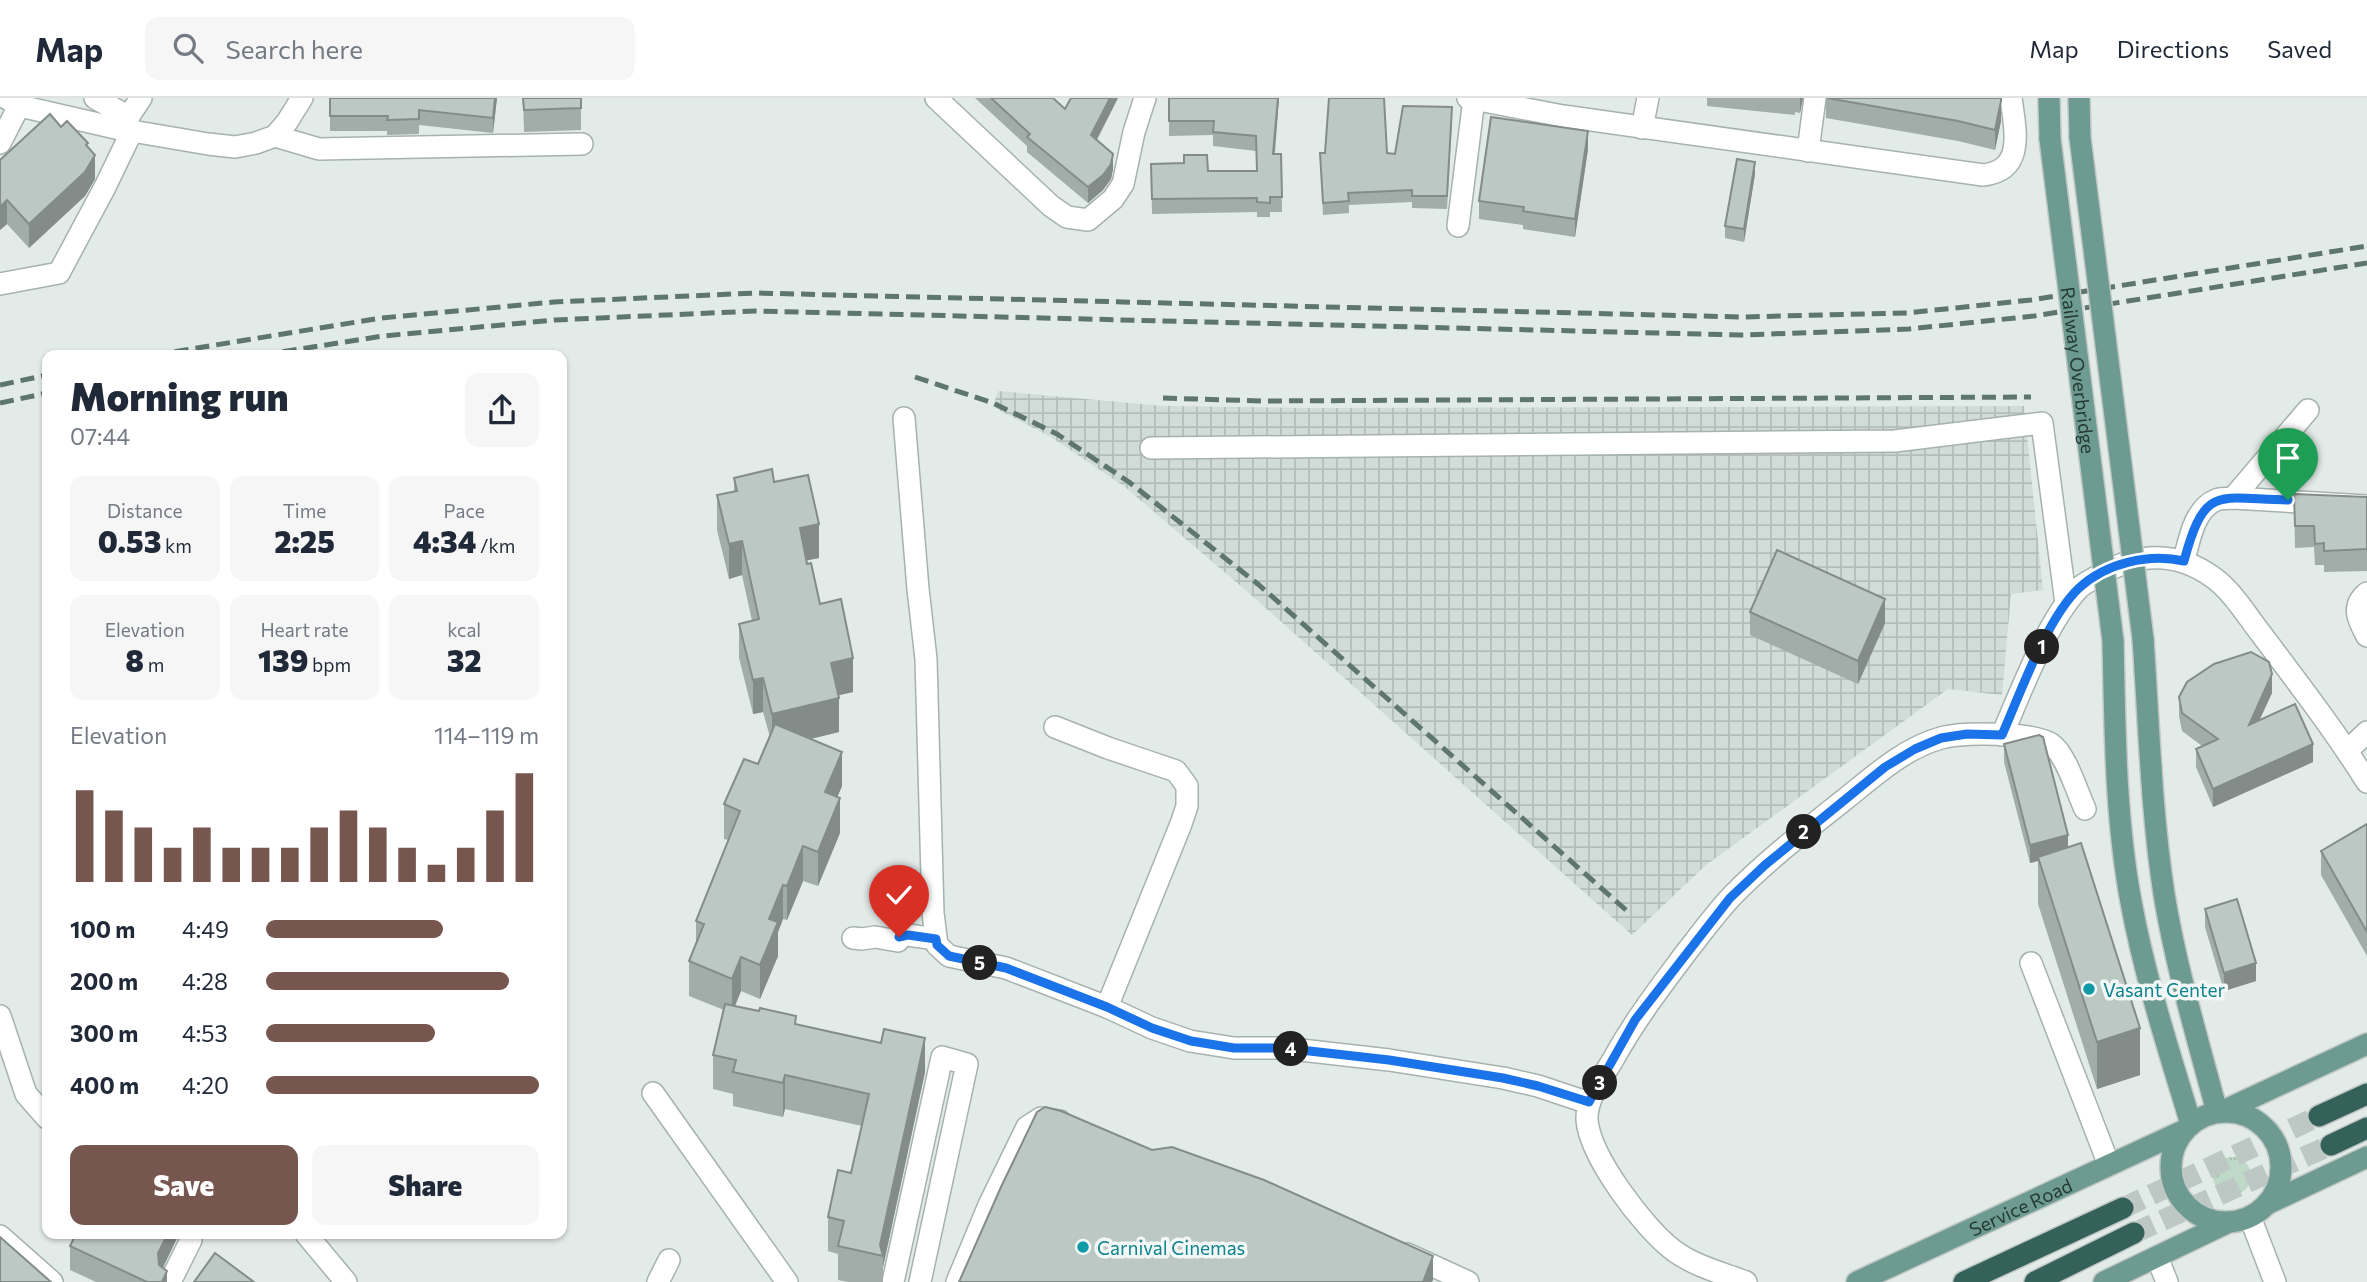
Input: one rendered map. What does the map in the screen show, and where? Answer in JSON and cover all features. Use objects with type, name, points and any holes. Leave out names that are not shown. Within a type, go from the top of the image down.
[{"type":"highway","points":[[2319,1116],[2367,1094]]},
{"type":"highway","points":[[2331,1145],[2367,1128]]},
{"type":"highway","points":[[1964,1282],[2123,1208]]},
{"type":"highway","points":[[2035,1282],[2134,1233]]},
{"type":"main road","name":"Railway Overbridge","points":[[2049,98],[2050,139],[2113,641],[2119,817],[2130,901],[2147,977],[2188,1127]]},
{"type":"main road","name":"Railway Overbridge","points":[[2079,98],[2080,138],[2143,639],[2157,834],[2165,895],[2180,974],[2220,1112]]},
{"type":"main road","points":[[2229,1222],[2208,1219],[2198,1214],[2176,1191],[2172,1180],[2171,1159],[2178,1138],[2202,1117],[2220,1112],[2367,1044]]},
{"type":"main road","points":[[2220,1112],[2234,1112],[2254,1119],[2270,1133],[2276,1143],[2281,1174],[2278,1185],[2258,1210]]},
{"type":"main road","name":"Service Road","points":[[1857,1282],[2188,1127]]},
{"type":"main road","points":[[2104,1282],[2367,1157]]},
{"type":"street","points":[[95,98],[127,126]]},
{"type":"street","points":[[0,284],[59,273],[105,187],[127,126],[142,98]]},
{"type":"street","points":[[0,143],[16,101],[67,107],[127,126],[234,147],[275,136],[302,98]]},
{"type":"street","points":[[936,98],[1051,206],[1067,217],[1088,220],[1113,199],[1123,184],[1134,132],[1145,98]]},
{"type":"street","points":[[1468,98],[1642,128],[1983,175],[1997,173],[2009,162],[2015,147],[2011,98]]},
{"type":"street","points":[[1642,128],[1648,98]]},
{"type":"street","points":[[1808,151],[1815,98]]},
{"type":"street","points":[[1458,226],[1474,99]]},
{"type":"street","points":[[275,136],[319,149],[582,144]]},
{"type":"street","points":[[2233,498],[2308,410]]},
{"type":"street","points":[[904,418],[926,659],[933,913],[937,945],[949,956],[1006,968],[1107,1007],[1152,1028],[1191,1041],[1234,1048],[1283,1048],[1403,1062],[1503,1078],[1589,1102]]},
{"type":"street","points":[[1152,448],[1895,441],[2042,423],[2066,603]]},
{"type":"street","points":[[2184,561],[2193,528],[2203,510],[2216,500],[2233,498],[2367,506]]},
{"type":"street","points":[[2002,735],[2049,631],[2066,603],[2080,587],[2115,566],[2150,557],[2168,557],[2184,561],[2215,579],[2233,597],[2367,782]]},
{"type":"street","points":[[2367,593],[2361,597],[2356,608],[2358,621],[2367,636]]},
{"type":"street","points":[[1055,727],[1176,771],[1187,786],[1187,806],[1181,824],[1107,1007]]},
{"type":"street","points":[[2347,751],[2367,732]]},
{"type":"street","points":[[1746,1282],[1699,1265],[1675,1252],[1646,1225],[1603,1164],[1587,1122],[1589,1102],[1635,1020],[1730,898],[1765,865],[1885,767],[1915,749],[1941,738],[1967,734],[2032,738],[2051,744],[2062,757],[2085,809]]},
{"type":"street","points":[[853,937],[898,941],[899,937],[908,935],[936,939]]},
{"type":"street","points":[[2031,963],[2109,1165]]},
{"type":"street","points":[[0,1016],[26,1094],[42,1112]]},
{"type":"street","points":[[892,1282],[942,1057],[967,1064],[920,1282]]},
{"type":"street","points":[[653,1093],[787,1282]]},
{"type":"street","points":[[957,1282],[989,1205],[1027,1127],[1041,1118],[1052,1118],[1078,1127]]},
{"type":"street","points":[[2258,1210],[2270,1280]]},
{"type":"street","points":[[0,1236],[52,1282]]},
{"type":"street","points":[[310,1239],[346,1282]]},
{"type":"street","points":[[170,1282],[191,1240]]},
{"type":"street","points":[[1391,1246],[1446,1277],[1468,1282]]},
{"type":"street","points":[[2157,1257],[2167,1282]]},
{"type":"street","points":[[658,1282],[669,1260]]},
{"type":"shaded area","points":[[998,391],[1164,406],[2024,406],[2043,590],[2011,594],[2002,695],[1948,689],[1706,865],[1632,935],[1250,594],[1125,487],[1051,437],[993,407]]},
{"type":"green space","points":[[2232,1157],[2246,1162],[2251,1176],[2246,1190],[2232,1195],[2218,1190],[2213,1176],[2218,1162]]},
{"type":"building","points":[[330,98],[495,98],[493,118],[419,110],[419,119],[387,120],[388,116],[330,116]]},
{"type":"building","points":[[523,98],[581,98],[581,108],[524,110]]},
{"type":"building","points":[[991,98],[1053,98],[1065,109],[1071,98],[1110,98],[1091,135],[1113,154],[1111,164],[1103,175],[1088,187],[1027,137],[1030,134]]},
{"type":"building","points":[[1169,98],[1278,98],[1273,154],[1281,154],[1282,197],[1270,197],[1270,203],[1257,202],[1257,198],[1152,199],[1151,164],[1184,163],[1184,155],[1207,155],[1208,171],[1257,171],[1256,136],[1213,132],[1214,121],[1169,121]]},
{"type":"building","points":[[1329,98],[1384,98],[1387,153],[1395,154],[1403,106],[1452,107],[1447,196],[1412,196],[1412,190],[1348,193],[1349,201],[1323,203],[1320,153],[1325,153]]},
{"type":"building","points":[[1827,98],[2001,98],[2001,101],[1995,130]]},
{"type":"building","points":[[50,114],[61,127],[67,121],[88,143],[86,145],[95,155],[85,172],[29,224],[7,200],[0,207],[0,160]]},
{"type":"building","points":[[1491,117],[1588,131],[1575,219],[1523,211],[1524,207],[1479,201]]},
{"type":"building","points":[[1737,159],[1755,162],[1744,229],[1725,226]]},
{"type":"building","points":[[772,469],[774,482],[808,475],[819,524],[800,528],[807,564],[811,563],[820,604],[841,599],[853,658],[831,663],[839,698],[772,714],[763,678],[753,680],[739,624],[759,619],[742,541],[729,544],[717,495],[737,491],[734,478]]},
{"type":"building","points":[[2294,494],[2367,497],[2367,549],[2324,551],[2324,543],[2315,544],[2314,526],[2295,526]]},
{"type":"building","points":[[1777,550],[1885,599],[1858,661],[1750,612]]},
{"type":"building","points":[[2251,652],[2269,662],[2272,674],[2249,725],[2295,704],[2313,744],[2213,789],[2196,749],[2218,739],[2182,713],[2179,697],[2187,682],[2214,664]]},
{"type":"building","points":[[775,724],[842,752],[825,792],[840,798],[818,852],[803,846],[787,886],[783,885],[769,919],[778,922],[760,965],[741,957],[732,979],[689,961],[704,924],[696,921],[740,811],[724,804],[744,759],[758,764]]},
{"type":"building","points":[[2039,735],[2043,737],[2068,835],[2030,845],[2004,744]]},
{"type":"building","points":[[2367,824],[2367,932],[2321,851]]},
{"type":"building","points":[[2081,843],[2140,1028],[2097,1042],[2038,857]]},
{"type":"building","points":[[2237,899],[2256,963],[2224,973],[2205,909]]},
{"type":"building","points":[[725,1004],[796,1016],[795,1024],[881,1043],[884,1029],[925,1038],[880,1245],[883,1256],[838,1246],[844,1221],[828,1217],[838,1170],[851,1173],[869,1094],[785,1075],[783,1083],[733,1072],[736,1060],[713,1055]]},
{"type":"building","points":[[1045,1107],[1061,1111],[1152,1150],[1172,1147],[1264,1180],[1433,1256],[1423,1282],[959,1282],[1037,1112]]},
{"type":"building","points":[[0,1237],[51,1282],[0,1282]]},
{"type":"building","points":[[74,1239],[165,1239],[158,1253],[159,1265],[167,1271],[162,1282],[147,1282],[70,1246]]},
{"type":"building","points":[[215,1253],[254,1282],[194,1282]]},
{"type":"tunnel","points":[[2123,1208],[2319,1116]]},
{"type":"tunnel","points":[[2134,1233],[2331,1145]]},
{"type":"railway","points":[[185,350],[381,318],[554,302],[755,293],[1741,317],[1907,313],[2031,300],[2367,246]]},
{"type":"railway","points":[[294,350],[383,336],[555,320],[756,311],[1741,335],[1909,329],[2034,316],[2367,263]]},
{"type":"railway","points":[[0,385],[42,376]]},
{"type":"railway","points":[[915,377],[993,403],[1057,434],[1129,482],[1259,585],[1626,910]]},
{"type":"railway","points":[[0,403],[42,394]]},
{"type":"railway","points":[[1163,398],[1261,401],[2031,397]]},
{"type":"place","name":"Vasant Center","points":[[2089,989]]},
{"type":"place","name":"Carnival Cinemas","points":[[1083,1247]]},
{"type":"route","points":[[899,937],[908,935],[936,939],[937,945],[949,956],[1006,968],[1107,1007],[1152,1028],[1191,1041],[1234,1048],[1283,1048],[1389,1060],[1503,1078],[1589,1102],[1635,1020],[1730,898],[1765,865],[1885,767],[1915,749],[1941,738],[1967,734],[2002,735],[2049,631],[2066,603],[2080,587],[2115,566],[2150,557],[2168,557],[2184,561],[2193,528],[2203,510],[2216,500],[2288,500]]}]
